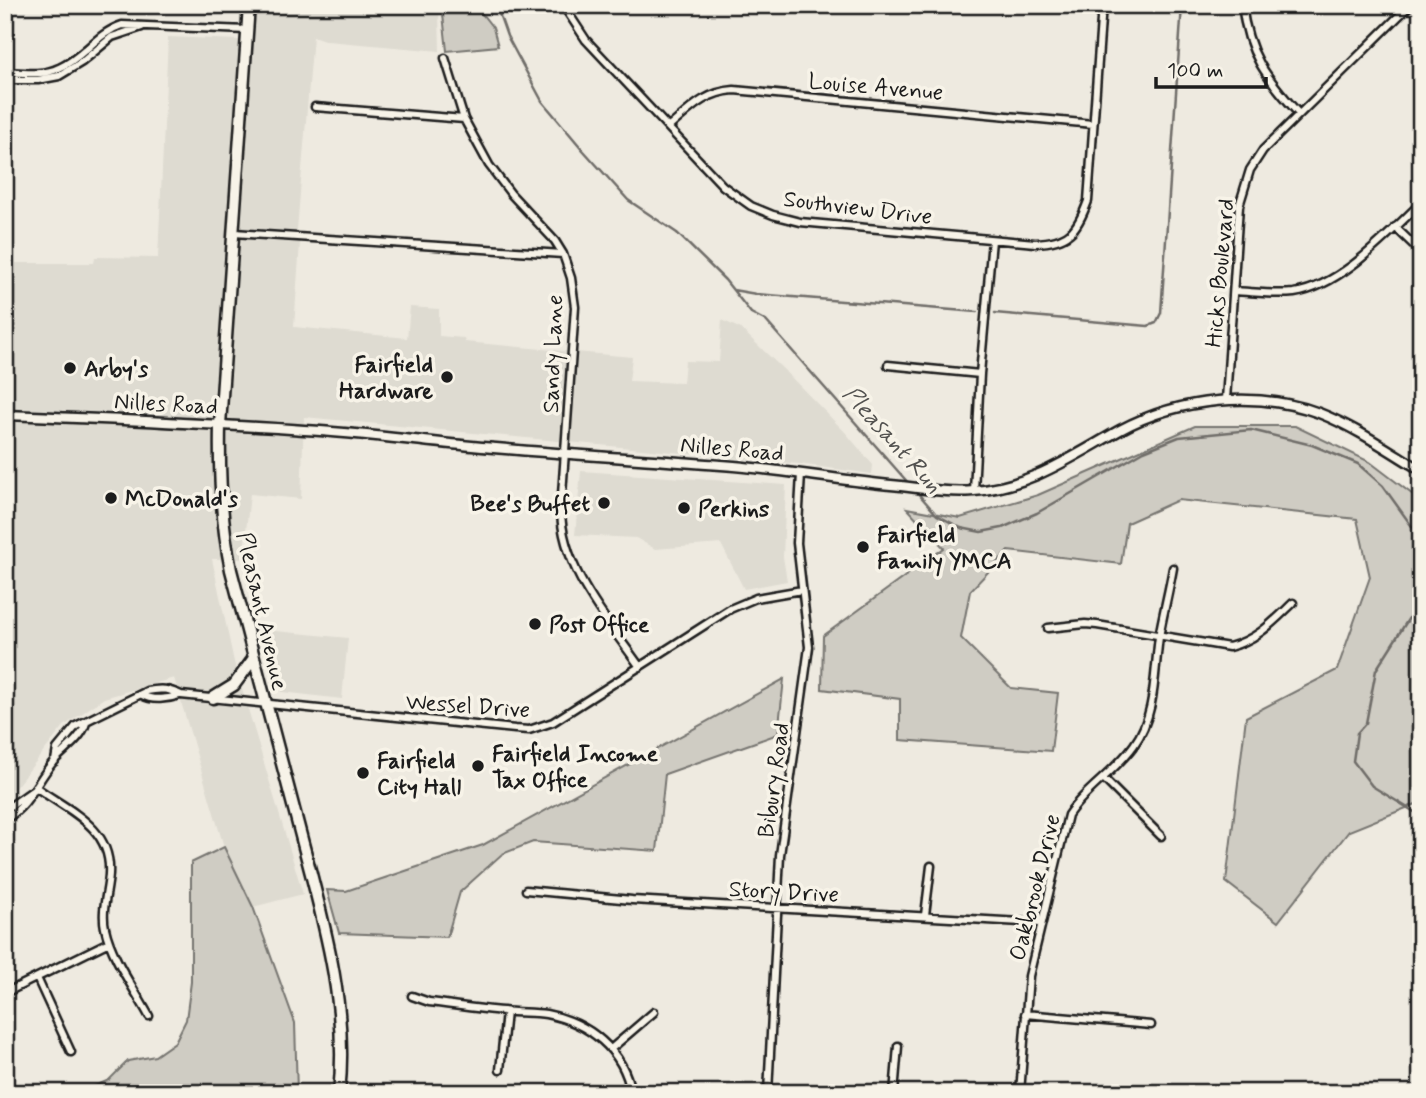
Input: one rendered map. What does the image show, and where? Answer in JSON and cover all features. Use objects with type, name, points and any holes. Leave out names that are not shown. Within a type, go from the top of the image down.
[{"type":"main road","name":"Pleasant Avenue","points":[[249,5],[220,425],[219,487],[225,540],[331,960],[338,1012],[339,1093]]},
{"type":"main road","points":[[213,698],[234,685],[254,657]]},
{"type":"street","name":"Southview Drive","points":[[563,5],[586,40],[723,186],[738,198],[773,215],[800,222],[992,240],[1053,242],[1069,234],[1080,223],[1088,201],[1093,124]]},
{"type":"street","points":[[1093,124],[1102,5]]},
{"type":"street","points":[[1242,5],[1255,59],[1271,83],[1299,114]]},
{"type":"street","name":"Hicks Boulevard","points":[[1226,400],[1239,206],[1250,170],[1263,150],[1410,5]]},
{"type":"street","points":[[5,72],[54,70],[67,64],[112,28],[132,24],[144,27],[247,30]]},
{"type":"street","points":[[5,80],[38,80],[59,76],[82,62],[112,37],[144,27]]},
{"type":"street","name":"Sandy Lane","points":[[444,58],[464,119],[489,165],[511,194],[555,241],[563,254],[571,278],[575,307],[561,509],[566,548],[583,581],[640,667]]},
{"type":"street","name":"Louise Avenue","points":[[669,127],[701,98],[718,91],[734,90],[1093,124]]},
{"type":"street","points":[[315,107],[464,119]]},
{"type":"street","points":[[1234,291],[1293,293],[1320,286],[1343,272],[1421,203]]},
{"type":"street","points":[[1395,227],[1421,252]]},
{"type":"street","points":[[234,233],[563,254]]},
{"type":"street","points":[[974,491],[980,374],[992,240]]},
{"type":"street","points":[[888,365],[980,374]]},
{"type":"street","name":"Nilles Road","points":[[5,415],[220,425],[377,436],[801,474],[947,491],[974,491],[1021,483],[1045,473],[1153,415],[1191,405],[1226,400],[1256,401],[1290,405],[1318,413],[1354,430],[1421,470]]},
{"type":"street","name":"Bibury Road","points":[[768,1093],[780,855],[809,647],[797,543],[801,474]]},
{"type":"street","name":"Oakbrook Drive","points":[[1020,1093],[1029,976],[1068,815],[1076,802],[1104,779],[1134,745],[1148,717],[1159,636],[1173,568]]},
{"type":"street","name":"Wessel Drive","points":[[5,820],[26,803],[55,761],[57,749],[76,726],[147,691],[169,689],[181,695],[529,730],[553,722],[730,608],[756,598],[802,590]]},
{"type":"street","points":[[1048,628],[1085,624],[1230,647],[1261,633],[1293,603]]},
{"type":"street","points":[[1104,779],[1161,836]]},
{"type":"street","points":[[37,788],[85,819],[98,833],[107,851],[110,872],[104,914],[109,942],[149,1016]]},
{"type":"street","name":"Wessel Drive","points":[[5,810],[37,788]]},
{"type":"street","points":[[925,915],[931,866]]},
{"type":"street","name":"Story Drive","points":[[526,890],[632,900],[1040,923]]},
{"type":"street","points":[[6,990],[37,978],[109,942]]},
{"type":"street","points":[[37,978],[71,1052]]},
{"type":"street","points":[[412,996],[429,1002],[546,1014],[572,1022],[590,1031],[612,1048],[624,1068],[631,1093]]},
{"type":"street","points":[[500,1070],[506,1012]]},
{"type":"street","points":[[612,1048],[654,1012]]},
{"type":"street","points":[[1025,1014],[1151,1025]]},
{"type":"street","points":[[894,1093],[898,1046]]},
{"type":"shaded area","points":[[240,5],[436,5],[439,13],[440,51],[327,41],[313,36],[297,230],[300,243],[294,327],[407,338],[410,307],[439,309],[439,336],[464,338],[465,342],[632,357],[629,381],[683,383],[685,361],[719,362],[722,320],[741,329],[784,370],[845,432],[873,465],[872,474],[799,464],[304,417],[301,499],[250,494],[243,559],[212,559],[234,662],[303,894],[253,907],[224,847],[174,678],[104,698],[64,726],[15,788],[5,796],[5,263],[94,263],[95,257],[158,258],[168,37],[239,40]]},
{"type":"shaded area","points":[[442,5],[475,5],[493,28],[498,46],[447,51]]},
{"type":"shaded area","points":[[1195,426],[1295,426],[1370,462],[1421,501],[1421,802],[1349,831],[1278,922],[1226,882],[1246,717],[1337,670],[1370,577],[1357,519],[1178,500],[1127,523],[1121,564],[1008,551],[970,591],[961,638],[1011,688],[1058,693],[1051,751],[900,740],[900,699],[822,689],[823,636],[944,548],[907,508],[960,518],[1038,495]]},
{"type":"shaded area","points":[[581,471],[786,485],[783,557],[787,581],[744,589],[721,544],[655,549],[636,538],[575,535]]},
{"type":"shaded area","points":[[265,630],[348,638],[342,699],[282,692]]},
{"type":"shaded area","points":[[784,679],[778,734],[665,774],[657,851],[533,842],[502,854],[460,892],[447,937],[339,933],[327,890],[346,891],[483,845]]},
{"type":"shaded area","points":[[224,847],[253,907],[295,1023],[297,1093],[79,1093],[109,1080],[128,1061],[155,1056],[175,1042],[186,1020],[191,982],[191,863]]},
{"type":"waterway","name":"Pleasant Run","points":[[496,5],[507,36],[542,101],[583,150],[628,200],[677,233],[725,280],[751,313],[766,321],[911,486]]},
{"type":"waterway","points":[[995,313],[1148,326],[1156,323],[1161,313],[1182,5]]},
{"type":"waterway","points":[[733,290],[977,312]]},
{"type":"waterway","name":"Pleasant Run","points":[[915,490],[937,515],[961,528],[981,532],[1002,528],[1037,513],[1144,451],[1179,437],[1251,430],[1312,445],[1358,464],[1383,486],[1421,539]]},
{"type":"waterway","name":"Pleasant Run","points":[[1421,599],[1376,670],[1366,723],[1357,733],[1353,761],[1372,786],[1421,816]]},
{"type":"place","name":"Arby's","points":[[70,368]]},
{"type":"place","name":"Fairfield Hardware","points":[[447,377]]},
{"type":"place","name":"McDonald's","points":[[111,498]]},
{"type":"place","name":"Bee's Buffet","points":[[604,503]]},
{"type":"place","name":"Perkins","points":[[684,508]]},
{"type":"place","name":"Fairfield Family YMCA","points":[[863,547]]},
{"type":"place","name":"Post Office","points":[[535,624]]},
{"type":"place","name":"Fairfield Income Tax Office","points":[[478,766]]},
{"type":"place","name":"Fairfield City Hall","points":[[363,773]]}]
